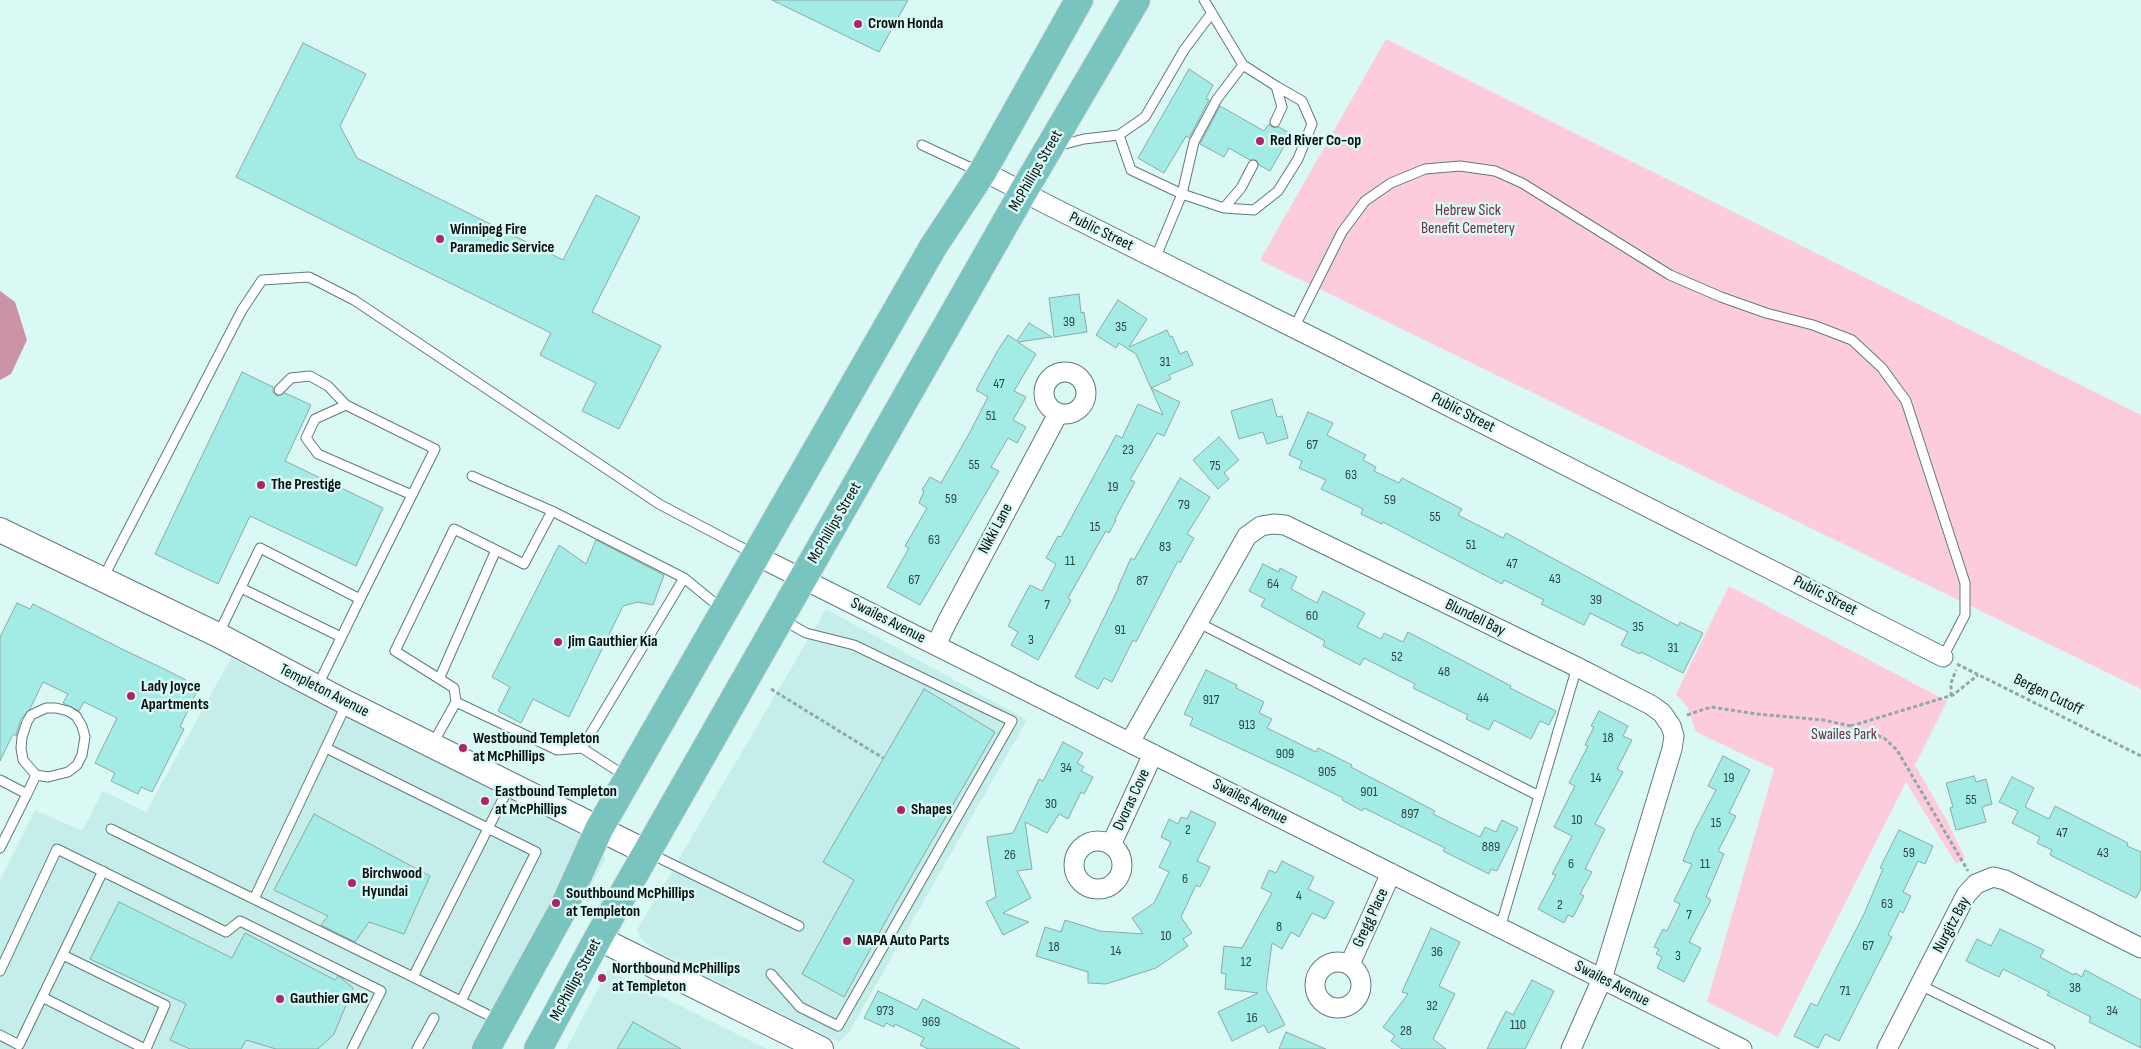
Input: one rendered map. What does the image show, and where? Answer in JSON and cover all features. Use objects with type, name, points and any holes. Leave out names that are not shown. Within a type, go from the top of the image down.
[{"type":"main road","points":[[486,1049],[562,911],[599,829],[933,247],[983,170],[1079,0]]},
{"type":"main road","name":"McPhillips Street","points":[[538,1049],[598,938],[1023,192],[1136,0]]},
{"type":"street","name":"Public Street","points":[[983,170],[1023,192],[1951,661]]},
{"type":"street","name":"Nikki Lane","points":[[936,645],[1058,414]]},
{"type":"street","name":"Blundell Bay","points":[[1130,742],[1247,536],[1261,526],[1273,524],[1284,525],[1577,667],[1662,713],[1672,726],[1674,736],[1672,749],[1602,979],[1571,1049]]},
{"type":"street","name":"Templeton Avenue","points":[[0,530],[218,635],[317,688],[648,853]]},
{"type":"street","name":"Swailes Avenue","points":[[757,556],[1742,1049]]},
{"type":"street","name":"Dvoras Cove","points":[[1111,845],[1153,754]]},
{"type":"street","name":"Gregg Place","points":[[1350,964],[1391,873]]},
{"type":"street","name":"Nurgitz Bay","points":[[1887,1049],[1966,895],[1976,884],[1993,877],[2004,880],[2141,948]]},
{"type":"street","points":[[598,938],[821,1049]]},
{"type":"lane","points":[[1119,135],[1131,170],[1182,194],[1224,208],[1254,210],[1278,191],[1298,159],[1312,124],[1302,101],[1244,65],[1204,0]]},
{"type":"lane","points":[[1050,148],[1084,139],[1119,135],[1146,116],[1184,50],[1211,14]]},
{"type":"lane","points":[[1155,258],[1182,194],[1194,142],[1217,99],[1244,65]]},
{"type":"lane","points":[[1275,122],[1282,107],[1276,86]]},
{"type":"lane","points":[[922,145],[967,166],[983,170]]},
{"type":"lane","points":[[1224,208],[1241,188],[1253,165]]},
{"type":"lane","points":[[1294,328],[1342,232],[1365,201],[1391,182],[1425,168],[1460,166],[1495,171],[1522,183],[1670,275],[1721,297],[1766,313],[1813,325],[1852,340],[1882,368],[1906,401],[1965,582],[1965,615],[1951,661]]},
{"type":"lane","points":[[102,580],[242,310],[262,280],[309,277],[354,300],[659,504],[757,556]]},
{"type":"lane","points":[[279,390],[292,378],[310,376],[328,386],[346,405],[435,449],[341,636],[317,688]]},
{"type":"lane","points":[[346,405],[315,419],[306,438],[318,454],[412,495]]},
{"type":"lane","points":[[472,476],[552,511],[684,578],[725,611]]},
{"type":"lane","points":[[432,745],[456,702],[454,688],[395,651],[454,529],[524,564],[552,511]]},
{"type":"lane","points":[[218,635],[260,548],[360,599]]},
{"type":"lane","points":[[440,678],[496,550]]},
{"type":"lane","points":[[582,748],[684,578]]},
{"type":"lane","points":[[241,588],[341,636]]},
{"type":"lane","points":[[771,974],[800,1007],[838,1026],[1012,721],[854,645],[806,633],[780,619]]},
{"type":"lane","points":[[1197,622],[1539,796]]},
{"type":"lane","points":[[1500,928],[1577,667]]},
{"type":"lane","points":[[456,702],[557,750],[582,748],[629,778]]},
{"type":"lane","points":[[254,899],[347,703]]},
{"type":"lane","points":[[46,708],[68,711],[76,716],[86,737],[82,755],[77,765],[68,772],[48,777],[36,775],[24,760],[21,748],[27,722],[31,715],[46,708]]},
{"type":"lane","points":[[326,748],[536,852],[461,1001]]},
{"type":"lane","points":[[0,848],[36,775]]},
{"type":"lane","points":[[0,780],[27,794]]},
{"type":"lane","points":[[413,977],[510,785]]},
{"type":"lane","points":[[111,829],[501,1021]]},
{"type":"lane","points":[[0,971],[57,849],[226,932],[240,920],[381,991],[352,1049]]},
{"type":"lane","points":[[648,853],[799,926]]},
{"type":"lane","points":[[0,1035],[21,1048],[42,997],[103,872]]},
{"type":"lane","points":[[42,997],[146,1049],[165,1005],[63,955]]},
{"type":"lane","points":[[1920,985],[2050,1049]]},
{"type":"lane","points":[[417,1049],[434,1018]]},
{"type":"path","name":"Bergen Cutoff","points":[[1951,661],[2141,756]]},
{"type":"path","points":[[1951,661],[1951,696]]},
{"type":"path","points":[[1850,726],[1951,696],[1978,674]]},
{"type":"path","points":[[771,689],[884,758]]},
{"type":"path","points":[[1687,714],[1711,707],[1757,714],[1823,720],[1850,726],[1884,738],[1896,750],[1976,884]]},
{"type":"shaded area","points":[[0,291],[15,302],[27,340],[11,374],[0,380]]},
{"type":"shaded area","points":[[826,609],[1027,720],[848,1034],[839,1042],[656,951],[641,939],[637,930]]},
{"type":"shaded area","points":[[231,658],[602,847],[605,860],[498,1049],[0,1049],[0,880],[35,810],[82,831],[103,791],[146,812]]},
{"type":"shaded area","points":[[608,970],[767,1049],[566,1049]]},
{"type":"green space","name":"Hebrew Sick Benefit Cemetery","points":[[1386,39],[2141,415],[2141,689],[1260,260]]},
{"type":"green space","name":"Swailes Park","points":[[1729,586],[1947,701],[1915,765],[1946,819],[1965,858],[1956,864],[1906,782],[1778,1037],[1707,1002],[1774,769],[1696,732],[1688,708],[1676,694]]},
{"type":"building","name":"Crown Honda","points":[[772,0],[908,0],[879,52]]},
{"type":"building","name":"Winnipeg Fire Paramedic Service","points":[[303,43],[366,74],[340,126],[357,158],[563,260],[596,195],[640,217],[592,312],[661,346],[619,429],[582,411],[596,383],[540,355],[551,333],[236,177]]},
{"type":"building","points":[[1189,69],[1213,85],[1206,99],[1209,100],[1189,138],[1186,136],[1164,173],[1138,158]]},
{"type":"building","points":[[1220,106],[1264,131],[1269,124],[1291,134],[1270,171],[1259,165],[1256,160],[1250,160],[1229,148],[1224,157],[1200,144]]},
{"type":"building","points":[[1079,294],[1081,313],[1084,312],[1087,332],[1054,337],[1049,298]]},
{"type":"building","points":[[1118,300],[1147,319],[1129,347],[1167,330],[1170,337],[1172,336],[1180,354],[1187,351],[1193,365],[1169,375],[1171,379],[1151,388],[1136,354],[1119,343],[1116,348],[1096,335]]},
{"type":"building","points":[[1029,323],[1052,337],[1018,342],[1036,354],[1014,391],[1026,397],[1013,420],[1026,427],[1017,443],[1008,438],[991,467],[999,471],[920,605],[887,587],[909,548],[905,546],[927,508],[919,503],[924,491],[922,490],[930,477],[941,483],[988,397],[976,390],[998,350],[1008,335],[1017,341]]},
{"type":"building","name":"The Prestige","points":[[242,372],[273,387],[273,392],[277,396],[285,393],[311,405],[285,461],[383,508],[356,566],[250,516],[218,584],[155,554]]},
{"type":"building","points":[[1151,388],[1180,402],[1164,436],[1157,433],[1130,480],[1135,482],[1116,520],[1109,533],[1106,531],[1068,598],[1071,600],[1038,660],[1011,645],[1018,632],[1008,626],[1030,585],[1042,591],[1056,564],[1046,558],[1058,536],[1061,537],[1116,435],[1122,438],[1138,404],[1163,415]]},
{"type":"building","points":[[1272,399],[1277,417],[1282,416],[1288,438],[1267,444],[1263,432],[1239,439],[1231,411]]},
{"type":"building","points":[[1308,412],[1333,423],[1327,435],[1366,455],[1363,460],[1376,467],[1374,471],[1399,483],[1402,478],[1462,509],[1458,515],[1503,538],[1506,533],[1678,626],[1680,622],[1703,633],[1683,673],[1641,652],[1640,654],[1621,645],[1628,632],[1590,613],[1584,625],[1541,604],[1544,600],[1504,580],[1502,584],[1383,522],[1382,524],[1361,514],[1363,509],[1321,489],[1326,480],[1299,468],[1302,461],[1289,455]]},
{"type":"building","points":[[1219,437],[1239,460],[1224,473],[1229,479],[1218,489],[1193,460]]},
{"type":"building","points":[[1180,478],[1210,497],[1187,534],[1194,538],[1180,563],[1178,561],[1136,642],[1133,640],[1112,682],[1104,678],[1098,689],[1075,677],[1131,558],[1134,560]]},
{"type":"building","name":"Jim Gauthier Kia","points":[[596,540],[664,575],[653,605],[638,602],[623,606],[569,717],[533,699],[521,723],[498,711],[510,687],[492,677],[559,545],[586,564]]},
{"type":"building","points":[[1263,564],[1279,572],[1280,568],[1297,577],[1291,589],[1317,603],[1323,591],[1365,613],[1357,627],[1381,639],[1384,633],[1403,642],[1408,632],[1556,711],[1549,725],[1540,721],[1531,739],[1494,720],[1489,730],[1466,719],[1468,715],[1413,688],[1415,684],[1364,658],[1360,665],[1323,646],[1325,641],[1261,606],[1265,599],[1249,591]]},
{"type":"building","name":"Lady Joyce Apartments","points":[[17,603],[30,609],[33,604],[186,680],[183,685],[197,691],[180,727],[184,729],[152,792],[141,787],[138,794],[111,781],[115,773],[95,763],[117,718],[84,702],[79,711],[63,703],[68,694],[43,682],[30,709],[21,719],[16,736],[13,734],[0,761],[0,637]]},
{"type":"building","points":[[1206,670],[1237,685],[1236,688],[1264,702],[1259,713],[1272,719],[1267,728],[1316,752],[1318,748],[1352,765],[1351,767],[1435,811],[1433,814],[1480,837],[1485,827],[1496,832],[1502,820],[1518,828],[1497,871],[1491,869],[1489,874],[1443,851],[1445,848],[1364,808],[1362,811],[1342,800],[1343,798],[1299,776],[1190,725],[1193,718],[1184,714]]},
{"type":"building","name":"Shapes","points":[[924,689],[995,732],[844,997],[802,974],[854,880],[823,862]]},
{"type":"building","points":[[1599,711],[1628,726],[1623,736],[1632,740],[1617,769],[1623,772],[1595,824],[1605,829],[1585,869],[1592,872],[1580,894],[1584,896],[1573,917],[1568,915],[1564,923],[1538,909],[1556,875],[1552,874],[1572,836],[1554,827],[1575,786],[1569,783],[1588,746],[1585,745],[1594,727],[1591,726]]},
{"type":"building","points":[[1063,742],[1083,753],[1077,763],[1084,767],[1081,771],[1093,777],[1084,794],[1081,792],[1068,819],[1059,814],[1047,833],[1025,822],[1032,869],[1017,871],[1031,898],[1003,913],[1029,922],[1003,935],[986,902],[996,897],[987,837],[1013,833],[1039,779],[1043,781]]},
{"type":"building","points":[[1723,756],[1750,770],[1729,813],[1736,816],[1718,851],[1724,854],[1706,897],[1711,900],[1689,942],[1701,948],[1684,982],[1657,968],[1662,957],[1656,954],[1659,949],[1654,947],[1663,929],[1667,931],[1680,904],[1674,901],[1692,864],[1683,861],[1695,830],[1716,790],[1708,786]]},
{"type":"building","points":[[1974,776],[1976,782],[1986,779],[1992,804],[1982,807],[1986,822],[1956,830],[1950,808],[1953,807],[1946,783]]},
{"type":"building","points":[[2012,777],[2034,788],[2025,807],[2049,819],[2055,806],[2128,843],[2127,846],[2141,852],[2141,889],[2136,898],[2050,855],[2052,850],[2037,843],[2040,837],[2012,823],[2018,811],[1999,802]]},
{"type":"building","points":[[1191,811],[1216,823],[1197,861],[1210,867],[1200,887],[1196,885],[1181,917],[1192,933],[1183,939],[1188,946],[1156,968],[1106,984],[1088,983],[1088,972],[1036,956],[1045,927],[1061,932],[1065,920],[1100,931],[1143,934],[1132,918],[1154,903],[1169,872],[1159,867],[1171,842],[1161,837],[1169,819],[1178,824],[1181,817],[1187,819]]},
{"type":"building","name":"Birchwood Hyundai","points":[[314,814],[430,876],[404,934],[369,922],[355,942],[321,925],[328,916],[274,890]]},
{"type":"building","points":[[1899,830],[1933,846],[1925,864],[1918,861],[1903,892],[1911,896],[1903,913],[1900,911],[1888,935],[1892,937],[1839,1041],[1825,1034],[1818,1048],[1794,1036],[1811,1003],[1817,1006],[1864,914],[1883,869],[1880,868]]},
{"type":"building","points":[[1282,861],[1314,877],[1308,889],[1334,902],[1325,919],[1312,913],[1299,937],[1291,932],[1282,949],[1272,943],[1266,989],[1285,1025],[1268,1033],[1264,1025],[1232,1041],[1218,1012],[1258,993],[1225,989],[1226,974],[1221,973],[1224,946],[1242,948],[1272,893],[1261,888],[1269,870],[1276,873]]},
{"type":"building","points":[[119,902],[232,958],[245,933],[335,980],[338,976],[353,988],[334,1034],[318,1049],[276,1049],[246,1040],[241,1049],[190,1049],[170,1040],[186,1004],[90,959]]},
{"type":"building","points":[[1431,928],[1460,942],[1439,986],[1455,994],[1433,1039],[1446,1049],[1402,1049],[1391,1041],[1395,1036],[1383,1027],[1408,994],[1402,992]]},
{"type":"building","points":[[2000,929],[2044,950],[2040,957],[2074,975],[2075,973],[2082,977],[2085,970],[2141,1000],[2141,1048],[2089,1022],[2091,1017],[2047,995],[2049,992],[2003,969],[1999,977],[1966,961],[1977,939],[1991,946]]},
{"type":"building","points":[[1532,980],[1554,991],[1525,1049],[1487,1049],[1506,1011],[1513,1015]]},
{"type":"building","points":[[878,991],[917,1010],[923,999],[1020,1049],[928,1049],[920,1045],[924,1038],[895,1024],[894,1027],[886,1023],[884,1027],[864,1018]]},
{"type":"building","points":[[633,1022],[681,1049],[617,1049]]},
{"type":"building","points":[[1286,1032],[1326,1049],[1279,1049]]},
{"type":"place","name":"Crown Honda","points":[[858,24]]},
{"type":"place","name":"Red River Co-op","points":[[1260,141]]},
{"type":"place","name":"Winnipeg Fire Paramedic Service","points":[[440,239]]},
{"type":"place","name":"The Prestige","points":[[261,485]]},
{"type":"place","name":"Jim Gauthier Kia","points":[[558,642]]},
{"type":"place","name":"Lady Joyce Apartments","points":[[131,696]]},
{"type":"place","name":"Westbound Templeton at McPhillips","points":[[463,748]]},
{"type":"place","name":"Eastbound Templeton at McPhillips","points":[[485,801]]},
{"type":"place","name":"Shapes","points":[[901,810]]},
{"type":"place","name":"Birchwood Hyundai","points":[[352,883]]},
{"type":"place","name":"Southbound McPhillips at Templeton","points":[[556,903]]},
{"type":"place","name":"NAPA Auto Parts","points":[[847,941]]},
{"type":"place","name":"Northbound McPhillips at Templeton","points":[[602,978]]},
{"type":"place","name":"Gauthier GMC","points":[[280,999]]}]
